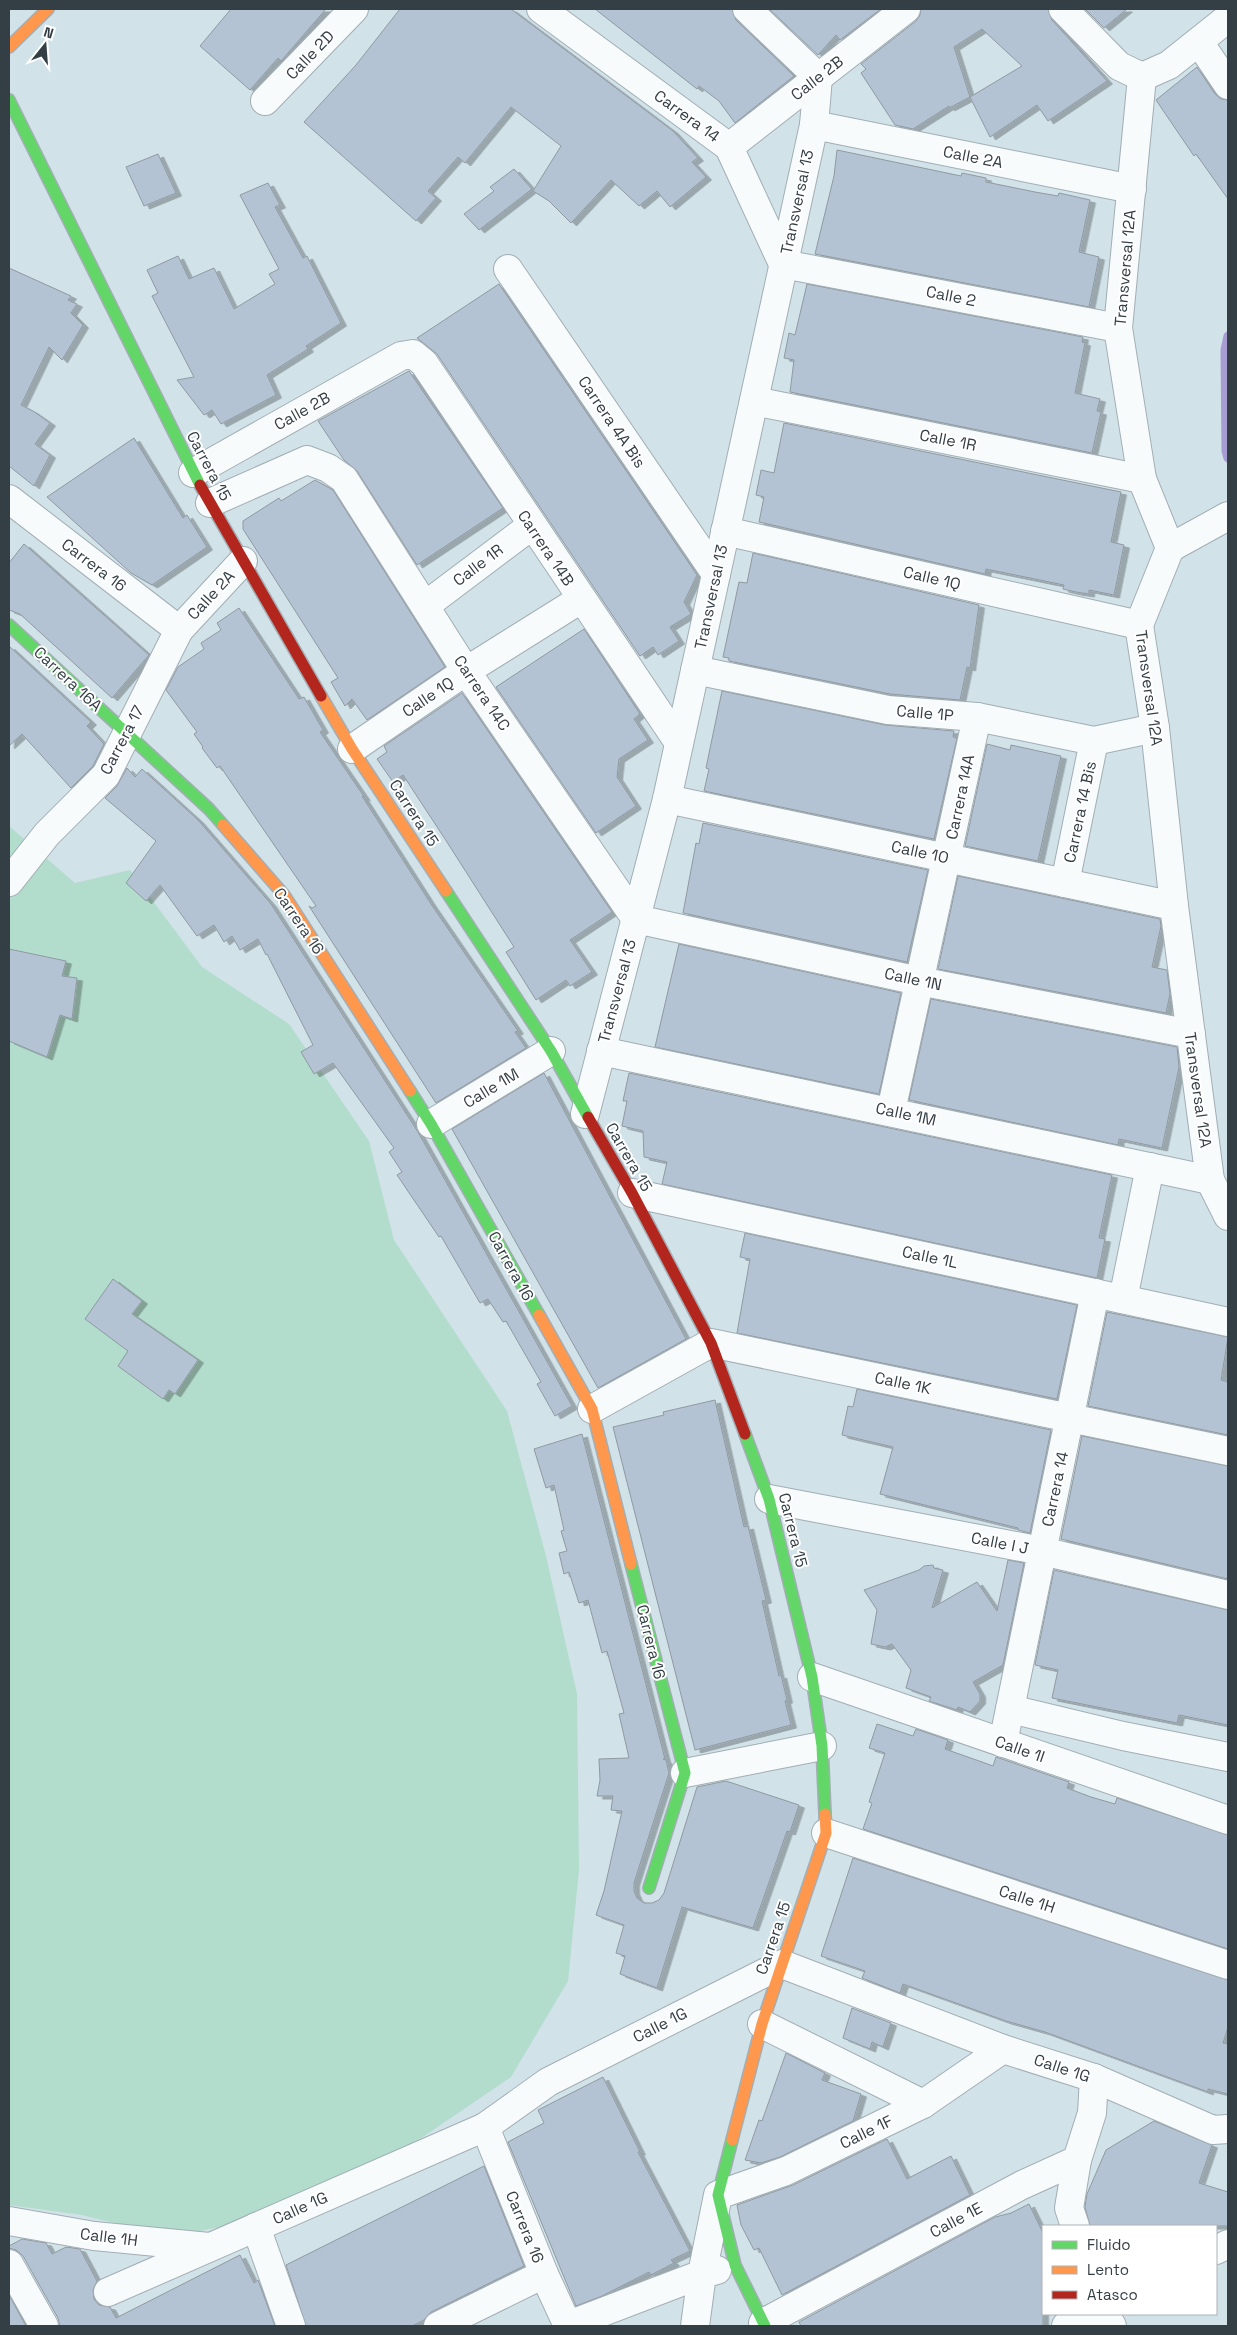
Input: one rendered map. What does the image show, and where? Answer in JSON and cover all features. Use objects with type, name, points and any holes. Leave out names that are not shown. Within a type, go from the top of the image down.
[{"type":"main road","points":[[9,47],[48,9]]},
{"type":"main road","name":"Carrera 15","points":[[9,100],[193,473],[243,561],[352,749],[551,1051],[585,1114],[632,1192],[711,1343],[769,1499],[812,1677],[822,1746],[826,1833],[762,2024],[718,2195],[735,2265],[764,2325]]},
{"type":"main road","name":"Carrera 16A","points":[[9,625],[126,733]]},
{"type":"main road","name":"Carrera 16","points":[[126,733],[209,809],[284,895],[431,1124],[592,1410],[685,1773]]},
{"type":"main road","points":[[649,1888],[685,1773]]},
{"type":"street","name":"Calle 2D","points":[[265,101],[354,9]]},
{"type":"street","name":"Carrera 14","points":[[540,9],[729,147],[783,264]]},
{"type":"street","points":[[747,9],[818,78]]},
{"type":"street","name":"Calle 2B","points":[[729,147],[906,9]]},
{"type":"street","points":[[1063,9],[1119,66],[1142,77],[1169,65],[1228,18]]},
{"type":"street","points":[[1199,42],[1228,85]]},
{"type":"street","name":"Transversal 12A","points":[[1142,77],[1118,328],[1142,478],[1170,548],[1139,625],[1155,728],[1174,906],[1210,1180],[1228,1216]]},
{"type":"street","name":"Transversal 13","points":[[585,1114],[667,799],[814,125],[818,78]]},
{"type":"street","name":"Calle 2A","points":[[814,125],[1132,189]]},
{"type":"street","name":"Calle 2","points":[[783,264],[1118,328]]},
{"type":"street","name":"Carrera 4A Bis","points":[[508,269],[716,574]]},
{"type":"street","name":"Calle 2B","points":[[193,473],[401,356],[413,354]]},
{"type":"street","name":"Carrera 14B","points":[[413,354],[424,364],[531,526],[679,743]]},
{"type":"street","name":"Calle 1R","points":[[754,401],[1142,478]]},
{"type":"street","name":"Carrera 14C","points":[[210,503],[307,460],[328,468],[344,479],[426,605],[466,671],[636,919]]},
{"type":"street","name":"Carrera 16","points":[[9,499],[179,630]]},
{"type":"street","points":[[1170,548],[1228,516]]},
{"type":"street","name":"Calle 1R","points":[[426,605],[531,526]]},
{"type":"street","name":"Calle 1Q","points":[[725,531],[1139,625]]},
{"type":"street","name":"Calle 2A","points":[[179,630],[243,561]]},
{"type":"street","name":"Calle 1Q","points":[[352,749],[466,671],[581,599]]},
{"type":"street","name":"Carrera 17","points":[[9,882],[47,834],[106,775],[179,630]]},
{"type":"street","name":"Calle 1P","points":[[695,670],[888,710],[977,717],[1094,742],[1155,728]]},
{"type":"street","name":"Carrera 14A","points":[[891,1111],[977,717]]},
{"type":"street","name":"Carrera 14 Bis","points":[[1065,883],[1094,742]]},
{"type":"street","name":"Calle 1O","points":[[667,799],[1174,906]]},
{"type":"street","name":"Calle 1N","points":[[636,919],[919,981],[1191,1034]]},
{"type":"street","name":"Calle 1M","points":[[431,1124],[551,1051]]},
{"type":"street","name":"Calle 1M","points":[[601,1051],[1210,1180]]},
{"type":"street","points":[[1123,1299],[1150,1167]]},
{"type":"street","name":"Calle 1L","points":[[632,1192],[1228,1322]]},
{"type":"street","name":"Carrera 14","points":[[1003,1743],[1096,1293]]},
{"type":"street","points":[[592,1410],[711,1343]]},
{"type":"street","name":"Calle 1K","points":[[711,1343],[1228,1451]]},
{"type":"street","name":"Calle I J","points":[[769,1499],[1042,1551],[1228,1595]]},
{"type":"street","name":"Calle 1I","points":[[812,1677],[1228,1820]]},
{"type":"street","points":[[1010,1709],[1123,1736],[1228,1756]]},
{"type":"street","points":[[685,1773],[822,1746]]},
{"type":"street","name":"Calle 1H","points":[[826,1833],[1228,1965]]},
{"type":"street","name":"Calle 1G","points":[[108,2292],[485,2127],[548,2082],[782,1964],[1003,2049],[1094,2078],[1213,2130],[1228,2129]]},
{"type":"street","points":[[762,2024],[924,2104]]},
{"type":"street","name":"Calle 1F","points":[[718,2195],[786,2171],[924,2104],[1003,2049]]},
{"type":"street","points":[[1075,2225],[1069,2208],[1077,2160],[1092,2113],[1094,2078]]},
{"type":"street","name":"Carrera 16","points":[[485,2127],[567,2326]]},
{"type":"street","name":"Calle 1E","points":[[764,2325],[1022,2185],[1077,2160]]},
{"type":"street","points":[[695,2326],[702,2274],[718,2195]]},
{"type":"street","name":"Calle 1H","points":[[9,2221],[94,2236],[210,2247]]},
{"type":"street","points":[[256,2227],[290,2326]]},
{"type":"street","points":[[9,2264],[44,2326]]},
{"type":"street","points":[[567,2326],[702,2274],[735,2265]]},
{"type":"street","points":[[438,2326],[544,2274]]},
{"type":"street","points":[[1066,2326],[1086,2315]]},
{"type":"street","points":[[1106,2315],[1112,2326]]},
{"type":"green space","points":[[9,826],[75,883],[130,870],[202,967],[289,1024],[369,1141],[394,1240],[507,1411],[546,1556],[577,1694],[579,1870],[568,1981],[511,2077],[411,2145],[279,2215],[170,2237],[82,2215],[9,2205]]},
{"type":"building","points":[[231,9],[326,9],[281,61],[278,58],[250,90],[200,46]]},
{"type":"building","points":[[400,9],[511,9],[673,131],[698,158],[692,162],[706,177],[670,207],[657,191],[639,206],[611,180],[571,223],[549,201],[533,191],[561,146],[511,107],[465,163],[458,157],[428,191],[436,198],[416,221],[304,122],[356,65]]},
{"type":"building","points":[[595,9],[732,9],[736,20],[794,76],[735,123],[719,101],[699,86],[697,89]]},
{"type":"building","points":[[769,9],[881,9],[840,40],[836,35],[818,55]]},
{"type":"building","points":[[921,9],[1048,9],[1052,20],[1107,81],[1048,121],[1037,105],[990,137],[970,97],[949,108],[949,106],[913,129],[895,125],[861,73],[866,69],[861,64],[916,21]],"holes":[[[982,29],[1022,66],[970,97],[954,47]]]},
{"type":"building","points":[[1085,9],[1127,9],[1104,28]]},
{"type":"building","points":[[1197,67],[1215,94],[1221,99],[1228,100],[1228,199],[1196,154],[1194,156],[1156,100]]},
{"type":"building","points":[[837,150],[961,176],[962,173],[986,178],[986,182],[1035,192],[1058,196],[1059,193],[1090,200],[1079,252],[1099,257],[1089,307],[815,254],[834,176]]},
{"type":"building","points":[[158,154],[176,193],[144,206],[126,167]]},
{"type":"building","points":[[514,169],[532,189],[479,230],[464,214],[494,191],[490,187]]},
{"type":"building","points":[[268,183],[280,205],[275,207],[303,258],[307,256],[341,323],[306,346],[308,349],[267,375],[276,395],[221,424],[212,410],[204,415],[177,380],[194,377],[152,296],[158,293],[147,270],[178,256],[189,279],[214,268],[234,309],[275,284],[269,274],[279,269],[240,195]]},
{"type":"building","points":[[9,268],[71,296],[68,300],[77,304],[71,313],[83,325],[62,360],[49,347],[21,405],[50,423],[35,444],[50,455],[34,486],[9,466]]},
{"type":"building","points":[[499,284],[697,575],[684,602],[691,614],[670,627],[679,641],[658,655],[653,647],[640,656],[437,354],[417,338]]},
{"type":"building","points":[[807,284],[1083,337],[1082,342],[1085,343],[1075,393],[1100,399],[1097,411],[1101,412],[1092,453],[790,392],[794,360],[784,358],[789,333],[795,335]]},
{"type":"building","points":[[409,371],[503,508],[417,565],[357,471],[344,460],[318,421]]},
{"type":"building","points":[[784,423],[1121,492],[1111,542],[1124,545],[1114,595],[1089,590],[1089,594],[1076,592],[1063,589],[1064,585],[986,569],[985,574],[759,522],[764,497],[756,495],[761,470],[774,473]]},
{"type":"building","points":[[134,438],[183,518],[187,515],[207,547],[152,585],[131,573],[47,497]]},
{"type":"building","points":[[315,480],[333,490],[445,667],[367,720],[352,699],[345,706],[331,682],[338,678],[243,529],[243,521],[279,498],[281,501]]},
{"type":"building","points":[[24,544],[149,655],[112,698],[20,614],[9,610],[9,563]]},
{"type":"building","points":[[753,553],[979,605],[970,668],[967,667],[960,700],[890,694],[729,661],[729,658],[723,657],[739,582],[747,583]]},
{"type":"building","points":[[239,608],[299,699],[304,697],[323,730],[320,732],[365,798],[362,796],[431,904],[518,1031],[515,1032],[526,1048],[436,1103],[309,906],[312,908],[316,906],[220,766],[217,768],[202,748],[194,734],[197,732],[166,690],[178,667],[204,649],[201,643],[221,630],[217,623]]},
{"type":"building","points":[[584,629],[640,714],[634,719],[648,740],[619,759],[617,777],[636,806],[596,833],[496,687]]},
{"type":"building","points":[[9,646],[91,722],[87,726],[104,744],[93,766],[71,788],[22,734],[9,746]]},
{"type":"building","points":[[722,691],[885,725],[954,731],[953,737],[957,738],[934,839],[704,791],[709,769],[706,768]]},
{"type":"building","points":[[462,693],[612,912],[570,940],[592,972],[570,986],[566,980],[536,1000],[506,952],[514,947],[403,775],[393,782],[377,759],[387,752],[384,746]]},
{"type":"building","points":[[987,744],[1010,750],[1011,745],[1061,756],[1038,861],[965,846]]},
{"type":"building","points":[[127,768],[135,777],[142,769],[198,820],[271,904],[418,1132],[572,1406],[555,1416],[537,1384],[541,1382],[506,1321],[503,1322],[488,1299],[480,1303],[441,1236],[439,1237],[397,1175],[402,1172],[389,1152],[394,1148],[333,1063],[314,1074],[301,1052],[313,1045],[258,939],[240,950],[232,936],[224,942],[214,925],[197,936],[160,885],[146,901],[126,883],[156,841],[105,798],[117,786]]},
{"type":"building","points":[[703,823],[928,870],[907,962],[683,913],[696,843],[699,844]]},
{"type":"building","points":[[958,876],[1160,919],[1161,926],[1152,967],[1167,970],[1170,994],[1166,1013],[938,969]]},
{"type":"building","points":[[679,944],[901,993],[879,1094],[655,1047]]},
{"type":"building","points":[[9,949],[66,961],[62,976],[77,978],[72,1019],[60,1015],[47,1057],[9,1041]]},
{"type":"building","points":[[931,999],[1177,1047],[1179,1067],[1162,1148],[1119,1139],[1118,1145],[909,1100]]},
{"type":"building","points":[[544,1073],[686,1339],[598,1388],[452,1129]]},
{"type":"building","points":[[629,1073],[1112,1175],[1099,1238],[1105,1239],[1097,1278],[662,1184],[667,1162],[644,1157],[643,1131],[622,1126],[627,1101],[623,1101]]},
{"type":"building","points":[[745,1233],[1077,1305],[1057,1399],[737,1333],[750,1259],[740,1257]]},
{"type":"building","points":[[113,1279],[142,1301],[132,1314],[198,1360],[175,1394],[169,1390],[163,1399],[118,1366],[128,1351],[85,1319]]},
{"type":"building","points":[[1107,1312],[1228,1337],[1221,1380],[1228,1382],[1228,1435],[1088,1406]]},
{"type":"building","points":[[857,1389],[1051,1430],[1030,1533],[1018,1530],[1018,1528],[880,1494],[893,1447],[842,1435],[848,1406],[853,1407]]},
{"type":"building","points":[[715,1400],[744,1527],[748,1526],[766,1600],[762,1601],[779,1676],[781,1675],[787,1700],[785,1701],[791,1725],[695,1750],[613,1427],[664,1415],[663,1412]]},
{"type":"building","points":[[582,1434],[665,1759],[663,1759],[666,1760],[669,1773],[634,1883],[634,1891],[637,1898],[644,1903],[652,1903],[659,1900],[664,1893],[697,1787],[726,1781],[799,1805],[790,1832],[787,1831],[753,1928],[682,1907],[657,1988],[620,1974],[625,1956],[616,1953],[624,1925],[596,1915],[604,1891],[622,1811],[611,1810],[613,1796],[597,1796],[600,1780],[599,1759],[629,1758],[619,1714],[624,1713],[607,1651],[602,1653],[588,1600],[579,1603],[569,1572],[564,1574],[559,1553],[567,1551],[561,1531],[564,1530],[554,1485],[546,1488],[534,1449]]},
{"type":"building","points":[[1082,1436],[1228,1466],[1228,1579],[1061,1539]]},
{"type":"building","points":[[1008,1560],[1024,1563],[1003,1665],[973,1682],[980,1694],[980,1701],[970,1712],[958,1707],[957,1710],[929,1701],[931,1697],[906,1688],[911,1670],[892,1644],[885,1647],[871,1644],[877,1610],[864,1590],[919,1570],[924,1566],[933,1565],[934,1568],[943,1570],[932,1608],[977,1582],[997,1611]]},
{"type":"building","points":[[1054,1570],[1228,1610],[1228,1725],[1179,1715],[1177,1723],[1052,1698],[1058,1670],[1035,1665]]},
{"type":"building","points":[[877,1724],[913,1736],[916,1729],[948,1740],[945,1749],[993,1766],[996,1757],[1069,1782],[1067,1788],[1091,1797],[1115,1804],[1117,1798],[1228,1835],[1228,1949],[863,1829],[872,1803],[869,1802],[885,1753],[869,1748]]},
{"type":"building","points":[[853,1858],[1228,1980],[1228,2027],[1223,2043],[1228,2044],[1228,2094],[1208,2089],[1208,2092],[1045,2032],[1006,2021],[903,1984],[900,1993],[862,1978],[865,1971],[821,1956]]},
{"type":"building","points":[[852,2008],[891,2023],[883,2047],[872,2042],[870,2049],[843,2038]]},
{"type":"building","points":[[786,2053],[825,2073],[822,2080],[861,2094],[853,2121],[780,2157],[761,2163],[745,2160],[759,2120],[762,2121]]},
{"type":"building","points":[[603,2077],[640,2152],[638,2152],[690,2251],[671,2260],[674,2263],[651,2275],[649,2272],[602,2296],[576,2306],[508,2142],[544,2123],[538,2110]]},
{"type":"building","points":[[1154,2121],[1212,2145],[1199,2183],[1228,2192],[1228,2226],[1090,2225],[1085,2207],[1087,2194],[1106,2150]]},
{"type":"building","points":[[887,2139],[907,2179],[951,2156],[970,2195],[782,2295],[759,2248],[754,2250],[741,2225],[737,2205],[793,2185]]},
{"type":"building","points":[[484,2166],[524,2266],[431,2312],[424,2320],[412,2326],[306,2326],[286,2265]]},
{"type":"building","points":[[1029,2204],[1042,2231],[1043,2326],[801,2326],[799,2322],[995,2217],[1011,2213]]},
{"type":"building","points":[[22,2239],[46,2243],[52,2254],[66,2247],[80,2249],[97,2281],[93,2290],[94,2299],[99,2305],[110,2307],[116,2318],[240,2255],[254,2283],[258,2280],[275,2326],[60,2326],[58,2318],[23,2256],[16,2250],[9,2248],[9,2246]]},
{"type":"building","points":[[9,2295],[26,2326],[9,2326]]},
{"type":"waterway","points":[[1228,336],[1225,350],[1226,451],[1228,458]]},
{"type":"traffic: fast","points":[[9,100],[200,485]]},
{"type":"traffic: fast","points":[[9,625],[209,809],[223,825]]},
{"type":"traffic: fast","points":[[446,891],[551,1051],[588,1117]]},
{"type":"traffic: fast","points":[[410,1091],[431,1124],[539,1315]]},
{"type":"traffic: fast","points":[[745,1434],[769,1499],[812,1677],[822,1746],[825,1814]]},
{"type":"traffic: fast","points":[[631,1564],[685,1773],[649,1888]]},
{"type":"traffic: fast","points":[[732,2140],[718,2195],[735,2265],[765,2326]]},
{"type":"traffic: slow","points":[[9,47],[48,9]]},
{"type":"traffic: slow","points":[[321,696],[352,749],[446,891]]},
{"type":"traffic: slow","points":[[223,825],[284,895],[410,1091]]},
{"type":"traffic: slow","points":[[539,1315],[592,1409],[631,1564]]},
{"type":"traffic: slow","points":[[732,2140],[762,2024],[826,1833],[825,1814]]},
{"type":"traffic: jam","points":[[200,485],[321,696]]},
{"type":"traffic: jam","points":[[588,1117],[632,1193],[711,1343],[745,1434]]}]
